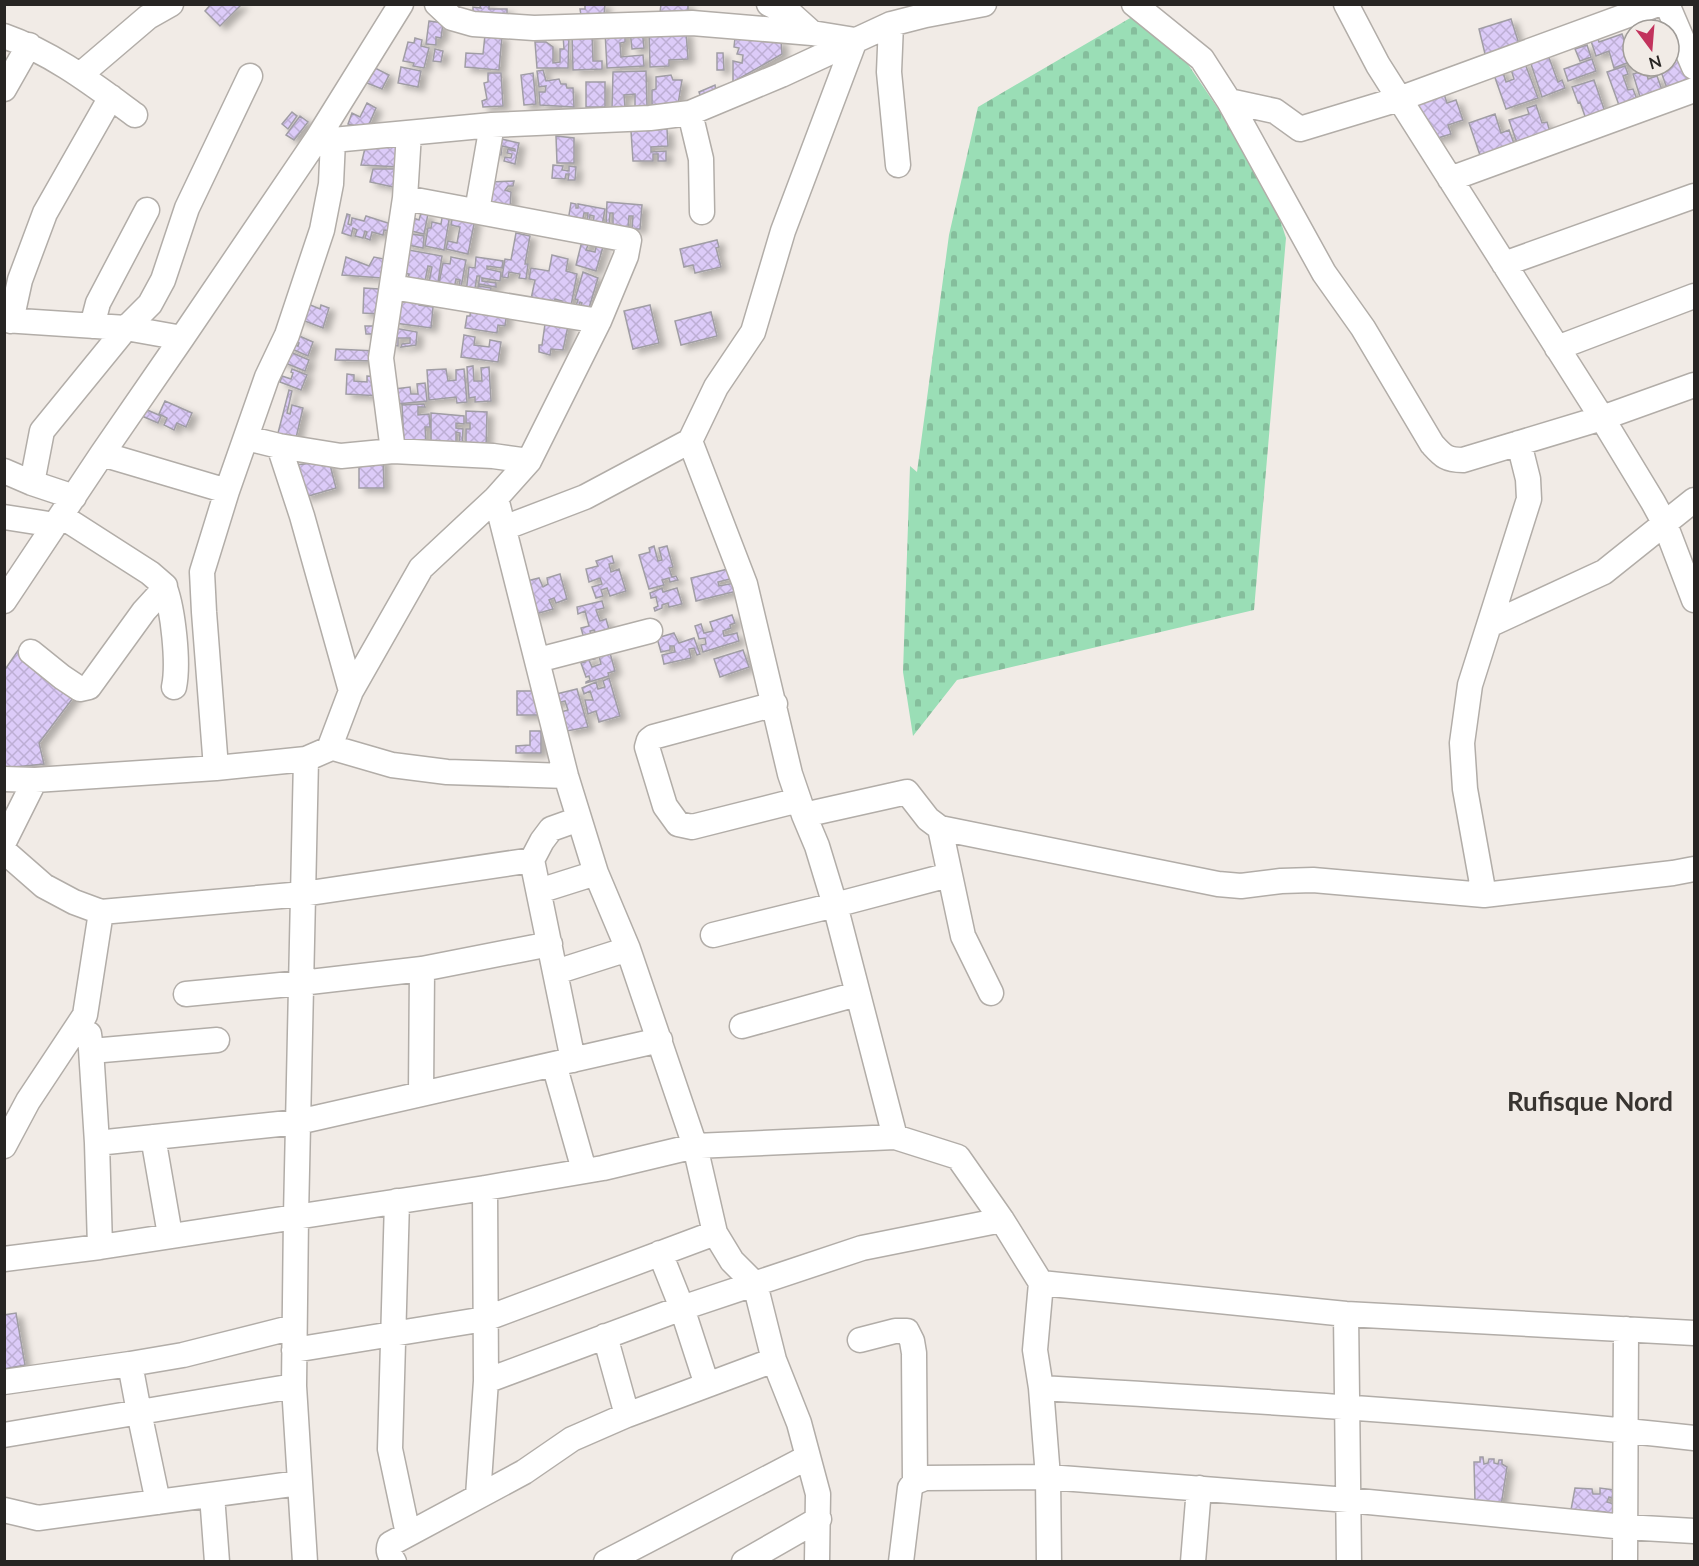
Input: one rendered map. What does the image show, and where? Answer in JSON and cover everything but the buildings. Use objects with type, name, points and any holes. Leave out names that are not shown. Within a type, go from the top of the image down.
[{"type":"street","points":[[80,75],[148,17],[171,4]]},
{"type":"street","points":[[4,601],[182,338],[325,139],[401,4]]},
{"type":"street","points":[[437,4],[452,18],[473,24],[534,28],[692,23],[812,33],[855,40]]},
{"type":"street","points":[[769,4],[792,15],[812,33]]},
{"type":"street","points":[[325,139],[492,125],[650,118],[690,113],[781,75],[891,24],[984,4]]},
{"type":"street","points":[[1134,4],[1202,59],[1229,101],[1324,273],[1363,328],[1432,444],[1443,456],[1452,460],[1463,460],[1602,418],[1695,385]]},
{"type":"street","points":[[1346,4],[1378,65],[1602,418],[1665,524],[1695,600]]},
{"type":"street","points":[[1229,101],[1275,111],[1300,129],[1399,99],[1658,4]]},
{"type":"street","points":[[1666,4],[1695,67]]},
{"type":"street","points":[[891,24],[889,72],[898,165]]},
{"type":"street","points":[[4,36],[29,45],[80,75],[135,115]]},
{"type":"street","points":[[504,528],[585,497],[690,441],[716,387],[753,332],[783,231],[855,40]]},
{"type":"street","points":[[4,89],[29,45]]},
{"type":"street","points":[[32,483],[42,431],[126,328],[150,304],[163,280],[187,208],[250,76]]},
{"type":"street","points":[[1450,179],[1695,90]]},
{"type":"street","points":[[111,97],[45,213],[20,280],[8,321],[126,328],[182,338]]},
{"type":"street","points":[[690,113],[701,159],[702,212]]},
{"type":"street","points":[[477,211],[492,125]]},
{"type":"street","points":[[393,451],[381,357],[405,198],[409,133]]},
{"type":"street","points":[[216,768],[202,572],[227,491],[267,377],[287,334],[322,230],[331,184],[325,139]]},
{"type":"street","points":[[1504,264],[1695,196]]},
{"type":"street","points":[[330,747],[351,691],[422,568],[496,498],[529,461],[599,321],[626,256],[629,239],[405,198]]},
{"type":"street","points":[[92,326],[98,303],[147,210]]},
{"type":"street","points":[[392,286],[599,321]]},
{"type":"street","points":[[1557,348],[1695,296]]},
{"type":"street","points":[[246,438],[341,456],[393,451],[493,456],[529,461]]},
{"type":"street","points":[[690,441],[745,584],[790,774],[817,846],[835,905],[895,1137]]},
{"type":"street","points":[[1484,894],[1465,789],[1462,743],[1470,686],[1529,499],[1528,479],[1519,443]]},
{"type":"street","points":[[279,446],[302,516],[351,691]]},
{"type":"street","points":[[102,454],[227,491]]},
{"type":"street","points":[[4,471],[32,483],[63,513],[150,573],[165,586],[170,603],[174,638],[176,679],[174,687]]},
{"type":"street","points":[[496,498],[566,776],[596,873],[628,949],[660,1040],[695,1146],[715,1233],[732,1261],[755,1284],[774,1360],[799,1424],[818,1494],[821,1561]]},
{"type":"street","points":[[1489,625],[1604,572],[1695,500]]},
{"type":"street","points":[[4,517],[63,513]]},
{"type":"street","points":[[31,652],[62,678],[80,689],[89,687],[144,611],[165,588]]},
{"type":"street","points":[[538,660],[650,631]]},
{"type":"street","points":[[774,704],[649,740],[647,747],[665,806],[678,824],[692,827],[907,792],[928,819],[940,828],[1218,884],[1241,886],[1313,880],[1484,894],[1695,869]]},
{"type":"street","points":[[4,779],[35,780],[216,768],[306,759],[330,747],[392,765],[436,771],[566,776]]},
{"type":"street","points":[[304,1562],[294,1386],[294,1339],[306,759]]},
{"type":"street","points":[[4,842],[35,780]]},
{"type":"street","points":[[579,819],[551,829],[532,860],[556,972],[563,1062],[584,1170]]},
{"type":"street","points":[[940,828],[963,936],[991,993]]},
{"type":"street","points":[[4,851],[44,885],[74,902],[101,912],[303,894],[532,860]]},
{"type":"street","points":[[539,891],[596,873]]},
{"type":"street","points":[[712,935],[949,875]]},
{"type":"street","points":[[100,1247],[91,1049],[85,1015],[101,912]]},
{"type":"street","points":[[186,994],[422,969],[550,944]]},
{"type":"street","points":[[556,972],[628,949]]},
{"type":"street","points":[[421,1094],[422,969]]},
{"type":"street","points":[[742,1026],[857,994]]},
{"type":"street","points":[[4,1146],[28,1101],[85,1015]]},
{"type":"street","points":[[91,1049],[150,1047],[217,1040]]},
{"type":"street","points":[[97,1143],[298,1122],[660,1040]]},
{"type":"street","points":[[153,1137],[170,1235]]},
{"type":"street","points":[[4,1259],[100,1247],[485,1188],[603,1167],[695,1146],[895,1137],[958,1157],[1002,1220],[1041,1283],[1035,1350],[1041,1388],[1048,1477],[1049,1562]]},
{"type":"street","points":[[478,1496],[486,1381],[485,1188]]},
{"type":"street","points":[[397,1201],[390,1449],[408,1534]]},
{"type":"street","points":[[486,1381],[682,1308],[862,1248],[1002,1220]]},
{"type":"street","points":[[4,1382],[294,1339],[393,1334],[485,1319],[715,1233]]},
{"type":"street","points":[[660,1253],[682,1308],[706,1385]]},
{"type":"street","points":[[1041,1283],[1346,1314],[1695,1333]]},
{"type":"street","points":[[1346,1314],[1349,1562]]},
{"type":"street","points":[[1625,1562],[1626,1329]]},
{"type":"street","points":[[860,1341],[895,1331],[907,1331],[912,1341],[915,1482]]},
{"type":"street","points":[[605,1336],[627,1415]]},
{"type":"street","points":[[394,1562],[389,1554],[390,1544],[524,1472],[572,1438],[774,1360]]},
{"type":"street","points":[[130,1364],[158,1502]]},
{"type":"street","points":[[4,1435],[294,1386]]},
{"type":"street","points":[[1041,1388],[1347,1407],[1695,1438]]},
{"type":"street","points":[[606,1562],[808,1456]]},
{"type":"street","points":[[901,1562],[910,1488],[915,1482],[925,1478],[1048,1477],[1348,1500],[1625,1527],[1695,1531]]},
{"type":"street","points":[[4,1510],[38,1518],[299,1483]]},
{"type":"street","points":[[1193,1562],[1199,1488]]},
{"type":"street","points":[[212,1495],[217,1562]]},
{"type":"street","points":[[744,1562],[819,1520]]},
{"type":"green space","points":[[1149,7],[1268,182],[1286,238],[1254,610],[957,680],[913,736],[903,672],[910,466],[917,472],[949,235],[978,107]]},
{"type":"district","name":"Rufisque Nord","points":[[1590,1101]]}]
